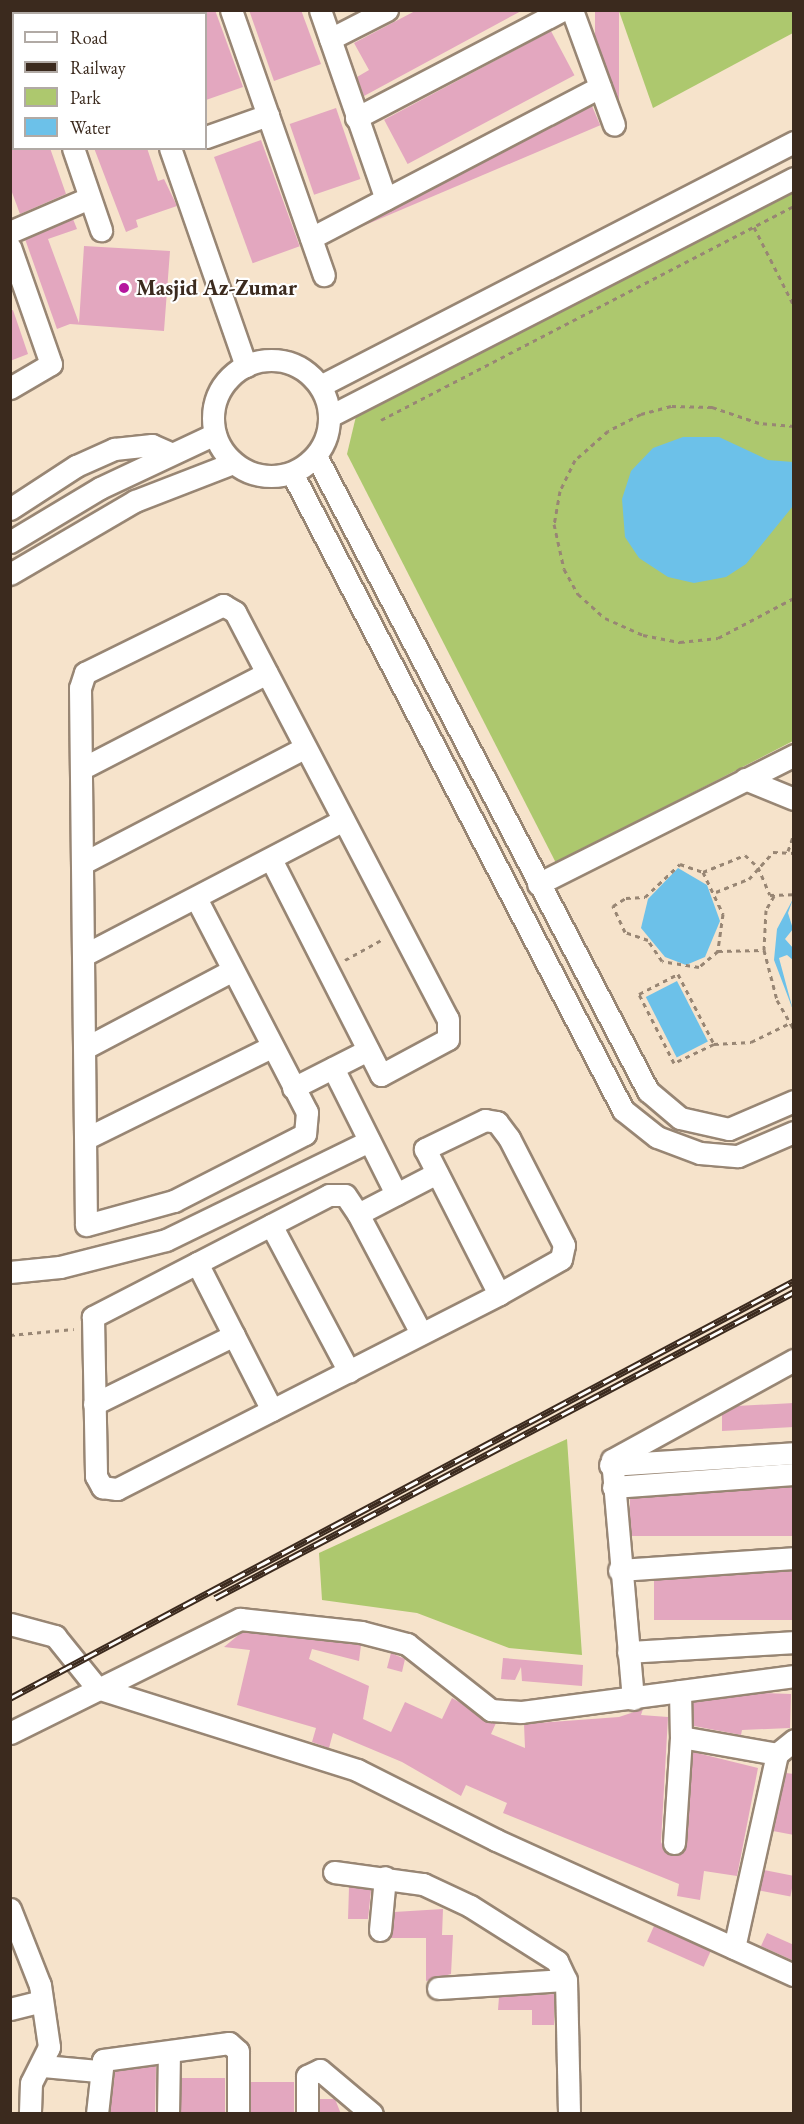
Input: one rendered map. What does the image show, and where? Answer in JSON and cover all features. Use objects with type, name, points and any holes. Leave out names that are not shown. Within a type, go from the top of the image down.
[{"type":"street","points":[[231,10],[324,275]]},
{"type":"street","points":[[320,10],[386,199]]},
{"type":"street","points":[[330,39],[387,10]]},
{"type":"street","points":[[356,118],[563,10]]},
{"type":"street","points":[[572,10],[614,125]]},
{"type":"street","points":[[311,238],[600,87]]},
{"type":"street","points":[[207,137],[268,115]]},
{"type":"street","points":[[320,386],[794,142]]},
{"type":"street","points":[[73,150],[101,230]]},
{"type":"street","points":[[171,150],[246,366]]},
{"type":"street","points":[[330,416],[794,178]]},
{"type":"street","points":[[10,232],[90,198]]},
{"type":"street","points":[[10,247],[50,366],[10,388]]},
{"type":"street","points":[[279,360],[309,374],[320,386],[330,416],[316,456],[291,473],[261,476],[233,463],[215,434],[215,402],[232,375],[246,366],[279,360]]},
{"type":"street","points":[[10,542],[170,453],[215,434]]},
{"type":"street","points":[[10,508],[76,466],[114,449],[152,445],[170,453]]},
{"type":"street","points":[[316,456],[640,1079],[667,1111],[729,1129],[794,1101]]},
{"type":"street","points":[[10,574],[135,501],[233,463]]},
{"type":"street","points":[[291,473],[623,1110],[657,1137],[700,1153],[738,1156],[794,1132]]},
{"type":"street","points":[[197,900],[271,1047],[307,1112],[305,1134],[132,1216],[86,1225],[85,862],[81,769],[85,674],[223,605],[235,612],[304,748],[401,929],[450,1030],[448,1039],[381,1075],[272,861]]},
{"type":"street","points":[[81,769],[267,674]]},
{"type":"street","points":[[85,862],[304,748]]},
{"type":"street","points":[[538,884],[794,754]]},
{"type":"street","points":[[745,779],[794,799]]},
{"type":"street","points":[[86,954],[197,900],[344,820]]},
{"type":"street","points":[[85,1048],[233,970]]},
{"type":"street","points":[[87,1138],[271,1047]]},
{"type":"street","points":[[293,1088],[368,1050]]},
{"type":"street","points":[[333,1068],[396,1194]]},
{"type":"street","points":[[421,1333],[358,1214],[345,1195],[329,1195],[93,1317],[93,1464],[102,1487],[109,1490],[349,1372],[499,1294],[561,1259],[560,1236],[497,1122],[474,1123],[425,1149],[499,1294]]},
{"type":"street","points":[[14,1272],[60,1267],[192,1230],[369,1141]]},
{"type":"street","points":[[358,1214],[437,1173]]},
{"type":"street","points":[[271,1225],[349,1372]]},
{"type":"street","points":[[197,1263],[272,1410]]},
{"type":"street","points":[[93,1404],[234,1335]]},
{"type":"street","points":[[633,1699],[610,1466],[618,1453],[794,1360]]},
{"type":"street","points":[[610,1466],[794,1453]]},
{"type":"street","points":[[613,1487],[794,1474]]},
{"type":"street","points":[[619,1570],[794,1558]]},
{"type":"street","points":[[10,1733],[221,1625],[261,1617],[407,1644],[491,1710],[633,1699],[794,1676]]},
{"type":"street","points":[[10,1624],[55,1636],[97,1688],[357,1770],[496,1840],[794,1975]]},
{"type":"street","points":[[628,1652],[794,1642]]},
{"type":"street","points":[[674,1844],[681,1737],[680,1691]]},
{"type":"street","points":[[681,1737],[777,1754]]},
{"type":"street","points":[[734,1948],[777,1754],[794,1740]]},
{"type":"street","points":[[334,1872],[385,1877],[423,1884],[470,1906],[550,1955],[566,1980],[568,2114]]},
{"type":"street","points":[[380,1930],[385,1877]]},
{"type":"street","points":[[10,1909],[42,2001],[49,2047],[43,2066],[31,2083],[30,2114]]},
{"type":"street","points":[[438,1989],[566,1980]]},
{"type":"street","points":[[10,2009],[42,2001]]},
{"type":"street","points":[[97,2114],[98,2071],[109,2058],[235,2044],[238,2114]]},
{"type":"street","points":[[168,2114],[169,2053]]},
{"type":"street","points":[[43,2066],[98,2071]]},
{"type":"street","points":[[307,2114],[307,2076],[320,2070],[372,2114]]},
{"type":"path","points":[[742,204],[794,306]]},
{"type":"path","points":[[381,420],[794,206]]},
{"type":"path","points":[[794,426],[759,423],[712,407],[671,406],[641,414],[608,431],[575,459],[560,491],[554,524],[564,569],[578,594],[605,618],[643,635],[680,642],[718,638],[794,598]]},
{"type":"path","points":[[788,851],[794,834]]},
{"type":"path","points":[[716,892],[741,885],[773,852],[794,853]]},
{"type":"path","points":[[703,872],[745,855],[758,867],[763,888],[774,896],[794,894]]},
{"type":"path","points":[[718,951],[723,914],[716,892],[703,872],[680,864],[645,897],[626,898],[613,906],[625,932],[641,935],[662,961],[682,968],[699,967],[718,951],[764,950]]},
{"type":"path","points":[[774,896],[766,910],[764,950],[794,1029]]},
{"type":"path","points":[[328,970],[401,929]]},
{"type":"path","points":[[682,968],[678,974],[639,994],[674,1063],[714,1044],[751,1042],[790,1023]]},
{"type":"path","points":[[678,974],[714,1044]]},
{"type":"path","points":[[10,1335],[64,1331]]},
{"type":"green space","points":[[619,11],[793,11],[793,33],[653,108]]},
{"type":"green space","points":[[793,189],[793,741],[556,863],[347,454],[357,412]]},
{"type":"green space","points":[[567,1439],[582,1655],[509,1648],[417,1613],[322,1600],[319,1553]]},
{"type":"water","points":[[683,437],[719,437],[768,460],[793,462],[793,506],[746,564],[726,577],[694,583],[668,577],[639,558],[625,537],[622,499],[631,471],[653,448]]},
{"type":"water","points":[[678,868],[707,885],[720,921],[705,957],[686,965],[665,957],[641,928],[648,899]]},
{"type":"water","points":[[793,899],[788,913],[793,929],[785,939],[793,948],[793,960],[787,955],[779,958],[793,1010],[774,960],[777,929]]},
{"type":"water","points":[[677,981],[708,1042],[677,1057],[646,997]]},
{"type":"building","points":[[206,10],[215,10],[243,87],[207,100],[207,12]]},
{"type":"building","points":[[249,10],[301,10],[321,64],[274,81]]},
{"type":"building","points":[[417,10],[523,10],[364,96],[357,77],[369,70],[354,43]]},
{"type":"building","points":[[595,10],[619,10],[619,110],[595,110]]},
{"type":"building","points":[[551,31],[574,75],[408,164],[384,120]]},
{"type":"building","points":[[592,106],[600,125],[357,228],[349,209]]},
{"type":"building","points":[[336,108],[360,179],[314,195],[290,124]]},
{"type":"building","points":[[261,140],[300,246],[253,263],[214,157]]},
{"type":"building","points":[[10,148],[12,150],[51,150],[66,194],[20,214],[10,187]]},
{"type":"building","points":[[95,150],[148,150],[158,181],[164,179],[177,206],[136,220],[138,227],[126,232]]},
{"type":"building","name":"Masjid Az-Zumar","points":[[73,219],[77,229],[48,239],[79,323],[84,246],[170,251],[164,331],[70,324],[57,329],[25,239]]},
{"type":"building","points":[[13,310],[28,354],[10,361],[10,311]]},
{"type":"building","points":[[794,1403],[794,1427],[722,1431],[722,1414],[736,1406]]},
{"type":"building","points":[[630,1487],[794,1487],[794,1536],[630,1536]]},
{"type":"building","points":[[654,1571],[794,1571],[794,1620],[654,1620]]},
{"type":"building","points":[[242,1632],[361,1645],[359,1661],[312,1649],[309,1659],[369,1686],[363,1719],[391,1732],[405,1702],[442,1719],[452,1698],[496,1723],[491,1734],[525,1748],[524,1724],[619,1717],[643,1709],[641,1715],[668,1717],[661,1842],[667,1854],[679,1855],[687,1844],[693,1752],[758,1768],[737,1876],[704,1871],[700,1900],[677,1896],[679,1884],[503,1813],[507,1803],[466,1785],[461,1796],[402,1762],[333,1733],[329,1748],[312,1742],[316,1728],[237,1705],[250,1650],[224,1647]]},
{"type":"building","points":[[391,1653],[405,1659],[402,1672],[387,1668]]},
{"type":"building","points":[[503,1658],[583,1665],[582,1686],[522,1681],[521,1667],[515,1680],[501,1679]]},
{"type":"building","points":[[764,1693],[791,1694],[790,1728],[742,1730],[741,1735],[694,1726],[693,1702]]},
{"type":"building","points":[[786,1773],[794,1774],[794,1835],[773,1831]]},
{"type":"building","points":[[764,1870],[794,1876],[790,1897],[760,1891]]},
{"type":"building","points":[[349,1887],[371,1890],[368,1919],[348,1919]]},
{"type":"building","points":[[443,1909],[442,1935],[453,1935],[451,1974],[426,1981],[426,1938],[390,1938],[394,1912]]},
{"type":"building","points":[[654,1926],[711,1951],[704,1967],[647,1942]]},
{"type":"building","points":[[767,1933],[794,1945],[792,1960],[761,1946]]},
{"type":"building","points":[[554,1994],[554,2025],[532,2025],[532,2010],[498,2010],[499,1997]]},
{"type":"building","points":[[156,2066],[155,2114],[110,2114],[115,2071]]},
{"type":"building","points":[[181,2078],[225,2078],[225,2114],[181,2114]]},
{"type":"building","points":[[251,2082],[294,2082],[294,2114],[251,2114]]},
{"type":"building","points":[[320,2099],[335,2099],[341,2114],[320,2114]]},
{"type":"railway","points":[[10,1698],[794,1281]]},
{"type":"railway","points":[[215,1598],[794,1292]]},
{"type":"place","name":"Masjid Az-Zumar","points":[[124,288]]}]
